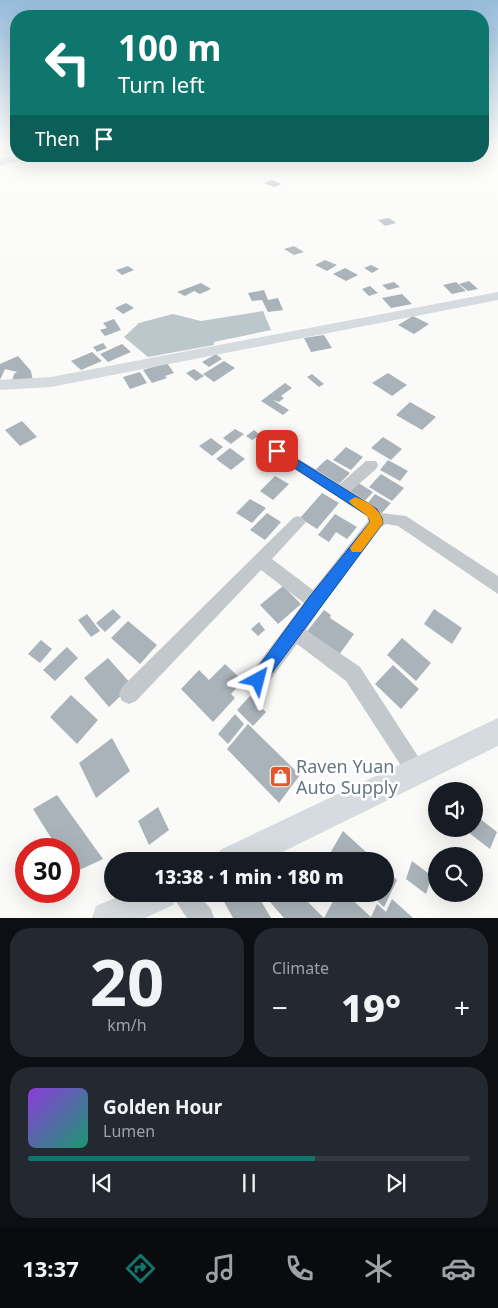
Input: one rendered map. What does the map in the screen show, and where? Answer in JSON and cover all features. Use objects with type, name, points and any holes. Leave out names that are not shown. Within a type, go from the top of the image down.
[{"type":"street","points":[[0,385],[51,382],[498,296]]},
{"type":"street","points":[[277,451],[372,512],[376,518],[376,523]]},
{"type":"street","points":[[341,492],[371,465]]},
{"type":"street","points":[[258,680],[315,601],[376,523],[384,518],[401,520],[486,576],[498,587]]},
{"type":"street","points":[[129,694],[298,522]]},
{"type":"street","points":[[260,560],[315,601]]},
{"type":"street","points":[[294,632],[354,674],[416,771]]},
{"type":"street","points":[[250,852],[498,732]]},
{"type":"street","points":[[108,918],[144,902]]},
{"type":"street","points":[[189,902],[202,918]]},
{"type":"shaded area","points":[[263,311],[271,330],[214,342],[214,345],[148,357],[124,337],[139,323],[173,314],[201,321]]},
{"type":"building","points":[[389,218],[396,223],[385,226],[378,220]]},
{"type":"building","points":[[294,246],[304,252],[294,255],[284,249]]},
{"type":"building","points":[[325,260],[337,265],[327,271],[315,265]]},
{"type":"building","points":[[371,265],[379,269],[372,273],[364,268]]},
{"type":"building","points":[[128,266],[134,270],[122,275],[116,270]]},
{"type":"building","points":[[345,268],[358,275],[346,281],[333,274]]},
{"type":"building","points":[[469,281],[478,289],[468,291],[459,284]]},
{"type":"building","points":[[394,282],[400,287],[388,290],[382,285]]},
{"type":"building","points":[[456,282],[466,291],[452,294],[443,285]]},
{"type":"building","points":[[201,283],[211,289],[200,294],[194,291],[185,296],[177,292]]},
{"type":"building","points":[[370,286],[378,293],[369,296],[362,289]]},
{"type":"building","points":[[264,290],[268,300],[278,298],[283,310],[268,312],[262,300],[252,301],[248,293]]},
{"type":"building","points":[[402,294],[412,304],[391,308],[382,298]]},
{"type":"building","points":[[126,303],[134,308],[123,314],[115,308]]},
{"type":"building","points":[[413,316],[429,324],[414,334],[398,325]]},
{"type":"building","points":[[114,319],[121,330],[105,336],[100,330],[107,328],[103,323]]},
{"type":"building","points":[[324,335],[332,348],[311,352],[304,338]]},
{"type":"building","points":[[103,343],[107,348],[97,352],[93,347]]},
{"type":"building","points":[[122,344],[131,352],[108,362],[100,354]]},
{"type":"building","points":[[92,352],[102,361],[81,370],[71,361]]},
{"type":"building","points":[[216,354],[222,359],[209,367],[202,362]]},
{"type":"building","points":[[18,356],[31,371],[33,381],[12,381],[14,374],[17,372],[5,369],[0,380],[0,364]]},
{"type":"building","points":[[224,361],[235,368],[214,382],[203,374]]},
{"type":"building","points":[[167,363],[174,373],[165,376],[167,378],[152,383],[143,370]]},
{"type":"building","points":[[194,369],[204,376],[196,381],[186,373]]},
{"type":"building","points":[[140,372],[147,383],[130,389],[123,377]]},
{"type":"building","points":[[388,373],[407,385],[392,396],[372,383]]},
{"type":"building","points":[[312,374],[324,384],[319,387],[307,377]]},
{"type":"building","points":[[285,383],[292,388],[281,396],[284,398],[279,402],[273,400],[289,410],[283,415],[261,401]]},
{"type":"building","points":[[410,402],[436,417],[422,430],[396,415]]},
{"type":"building","points":[[22,421],[37,437],[20,446],[5,430]]},
{"type":"building","points":[[235,429],[244,434],[231,444],[223,438]]},
{"type":"building","points":[[254,430],[260,435],[252,440],[246,436]]},
{"type":"building","points":[[383,437],[402,449],[391,460],[371,448]]},
{"type":"building","points":[[211,438],[223,447],[212,456],[199,446]]},
{"type":"building","points":[[346,447],[363,457],[351,470],[333,460]]},
{"type":"building","points":[[230,448],[245,459],[231,470],[216,459]]},
{"type":"building","points":[[327,459],[350,473],[338,485],[315,470]]},
{"type":"building","points":[[388,460],[408,471],[400,481],[380,470]]},
{"type":"building","points":[[381,474],[404,488],[392,501],[369,487]]},
{"type":"building","points":[[275,476],[289,484],[273,500],[260,491]]},
{"type":"building","points":[[357,482],[373,492],[362,504],[346,493]]},
{"type":"building","points":[[322,493],[339,503],[317,529],[300,518]]},
{"type":"building","points":[[375,494],[391,503],[381,514],[366,505]]},
{"type":"building","points":[[250,499],[266,508],[252,523],[236,513]]},
{"type":"building","points":[[267,513],[281,522],[265,540],[250,530]]},
{"type":"building","points":[[335,514],[357,527],[347,539],[336,532],[329,542],[318,535]]},
{"type":"building","points":[[283,586],[301,604],[278,624],[260,605]]},
{"type":"building","points":[[113,609],[121,617],[105,632],[96,623]]},
{"type":"building","points":[[434,609],[462,628],[452,644],[424,624]]},
{"type":"building","points":[[324,610],[331,615],[330,618],[354,634],[336,659],[304,635]]},
{"type":"building","points":[[87,614],[100,631],[91,637],[78,620]]},
{"type":"building","points":[[128,621],[157,645],[140,664],[111,638]]},
{"type":"building","points":[[259,622],[265,630],[258,636],[251,629]]},
{"type":"building","points":[[402,638],[431,663],[416,681],[387,655]]},
{"type":"building","points":[[41,640],[52,649],[40,663],[28,654]]},
{"type":"building","points":[[67,647],[78,658],[55,681],[43,670]]},
{"type":"building","points":[[108,658],[132,685],[109,707],[84,678]]},
{"type":"building","points":[[225,664],[243,681],[231,694],[235,698],[213,722],[181,689],[199,670],[209,680]]},
{"type":"building","points":[[393,665],[419,689],[401,709],[375,684]]},
{"type":"building","points":[[71,695],[98,720],[77,744],[50,717]]},
{"type":"building","points":[[250,696],[266,712],[253,726],[237,710]]},
{"type":"building","points":[[235,714],[244,724],[228,744],[218,734]]},
{"type":"building","points":[[248,724],[300,775],[279,803],[227,749]]},
{"type":"building","points":[[112,738],[130,771],[96,798],[79,763]]},
{"type":"building","points":[[57,795],[103,859],[80,870],[80,838],[51,838],[33,809]]},
{"type":"building","points":[[158,807],[169,830],[149,845],[138,821]]},
{"type":"building","points":[[483,821],[497,832],[490,849],[474,837],[483,837]]},
{"type":"building","points":[[343,831],[366,852],[331,852]]},
{"type":"building","points":[[412,861],[428,873],[426,894],[406,879]]},
{"type":"building","points":[[394,901],[413,918],[324,918],[333,902],[355,902],[371,917],[377,904],[386,912],[391,902]]},
{"type":"building","points":[[224,902],[262,902],[271,918],[233,918]]},
{"type":"building","points":[[270,902],[308,902],[324,918],[284,918]]},
{"type":"building","points":[[379,902],[386,902],[384,907]]},
{"type":"slow traffic","points":[[355,501],[372,512],[376,518],[376,523],[357,548]]},
{"type":"place","name":"Raven Yuan Auto Supply","points":[[280,777]]},
{"type":"route","points":[[258,680],[315,601],[376,523],[376,518],[372,512],[277,451]]}]
